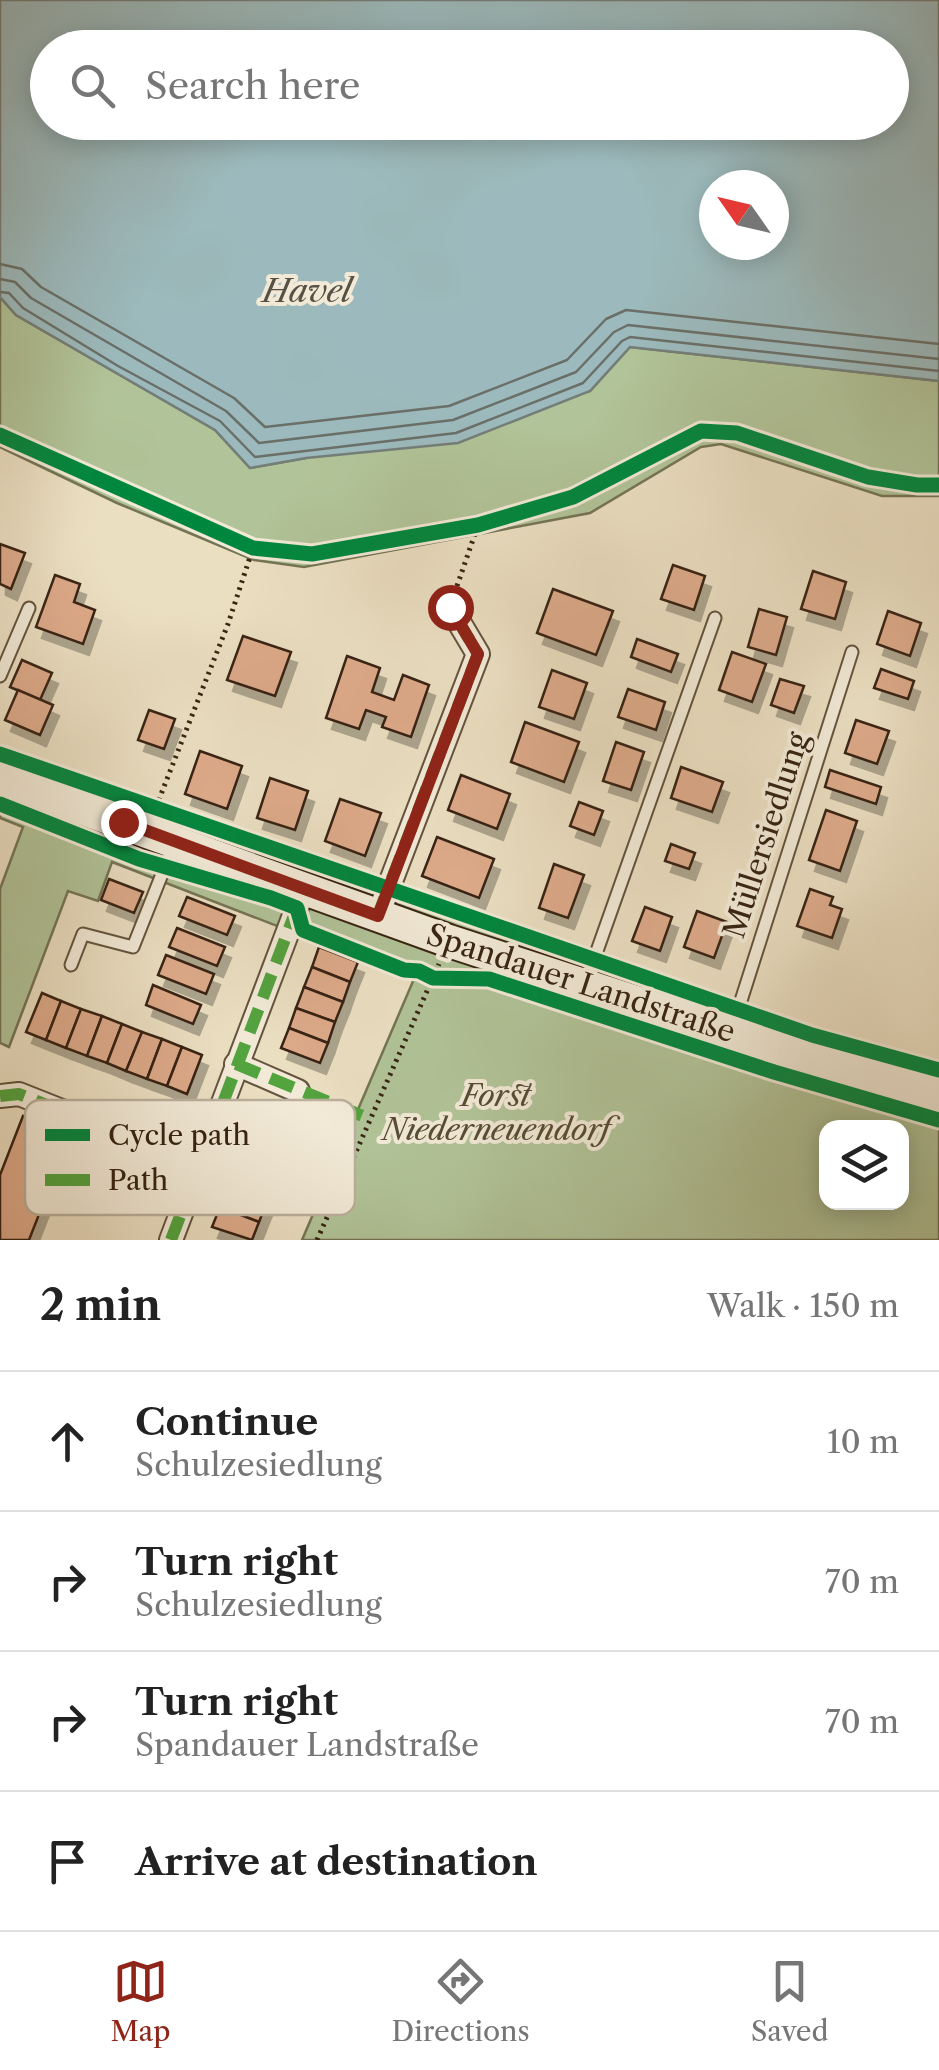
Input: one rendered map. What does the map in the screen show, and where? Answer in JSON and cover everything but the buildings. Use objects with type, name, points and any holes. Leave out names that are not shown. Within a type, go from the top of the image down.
[{"type":"main road","name":"Spandauer Landstraße","points":[[0,779],[449,941],[939,1096]]},
{"type":"street","points":[[378,916],[478,654],[450,607]]},
{"type":"street","points":[[222,1100],[304,890]]},
{"type":"street","points":[[236,1064],[298,1091]]},
{"type":"street","points":[[0,1096],[19,1094],[34,1100]]},
{"type":"street","points":[[171,1240],[180,1215]]},
{"type":"lane","points":[[0,676],[29,608]]},
{"type":"lane","points":[[585,986],[715,618]]},
{"type":"lane","name":"Müllersiedlung","points":[[731,1033],[852,652]]},
{"type":"lane","points":[[72,964],[83,934],[134,947],[176,840]]},
{"type":"path","points":[[450,607],[478,526]]},
{"type":"path","points":[[156,807],[228,624],[253,548]]},
{"type":"path","points":[[355,1154],[449,941]]},
{"type":"path","points":[[317,1240],[328,1215]]},
{"type":"green space","points":[[0,297],[16,315],[215,430],[250,468],[590,391],[630,347],[939,381],[939,496],[882,496],[721,444],[701,447],[590,513],[304,567],[254,560],[117,503],[0,447]]},
{"type":"green space","name":"Forst Niederneuendorf","points":[[0,750],[808,1029],[939,1067],[939,1240],[302,1240],[313,1215],[355,1215],[355,1116],[414,979],[112,862],[98,901],[68,891],[9,1047],[0,1043],[0,889],[23,827],[0,818]]},
{"type":"water","name":"Havel","points":[[0,0],[939,0],[939,381],[630,347],[590,391],[458,443],[306,458],[250,468],[215,430],[16,315],[0,297]]},
{"type":"marked path","points":[[378,915],[478,654],[450,607]]},
{"type":"marked path","points":[[114,849],[132,799]]},
{"type":"marked path","points":[[224,1100],[304,889]]},
{"type":"marked path","points":[[236,1064],[324,1100]]},
{"type":"marked path","points":[[0,1096],[19,1094],[34,1100]]},
{"type":"marked path","points":[[355,1113],[370,1119]]},
{"type":"marked path","points":[[171,1240],[180,1215]]},
{"type":"cycle path","points":[[0,435],[253,548],[312,554],[478,525],[573,497],[701,431],[737,433],[868,477],[939,485]]},
{"type":"cycle path","points":[[0,754],[812,1035],[939,1070]]},
{"type":"cycle path","points":[[0,804],[139,859],[297,908],[303,930],[404,970],[419,971],[433,978],[489,979],[774,1072],[939,1120]]},
{"type":"route","points":[[123,822],[378,916],[478,654],[450,607]]}]
